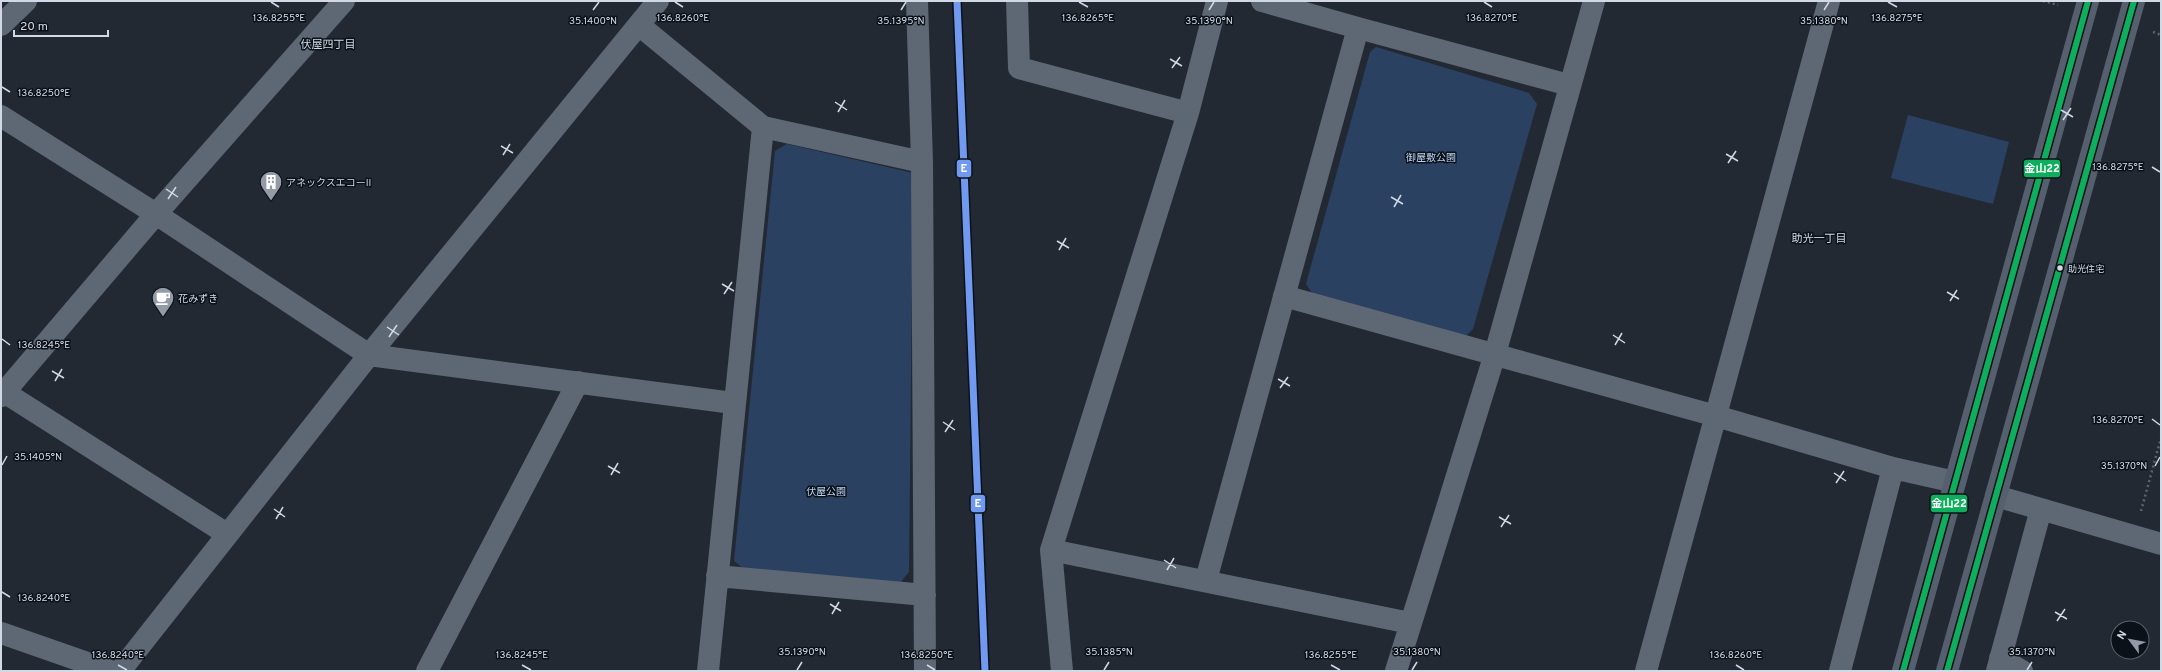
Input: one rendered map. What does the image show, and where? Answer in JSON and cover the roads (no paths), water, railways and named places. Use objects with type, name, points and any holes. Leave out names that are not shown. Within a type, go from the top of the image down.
[{"type":"main road","points":[[1903,671],[2088,1]]},
{"type":"main road","points":[[1948,671],[2134,1]]},
{"type":"street","points":[[1,25],[26,1]]},
{"type":"street","points":[[227,534],[3,394],[156,214],[344,1]]},
{"type":"street","points":[[120,671],[368,355],[658,1]]},
{"type":"street","points":[[917,1],[922,162],[925,671]]},
{"type":"street","points":[[1017,1],[1019,68],[1188,113]]},
{"type":"street","points":[[1062,671],[1052,550],[1188,113],[1217,1]]},
{"type":"street","points":[[1262,1],[1570,85]]},
{"type":"street","points":[[1396,671],[1495,354],[1594,1]]},
{"type":"street","points":[[1646,671],[1829,1]]},
{"type":"street","points":[[639,25],[762,127],[922,162]]},
{"type":"street","points":[[1206,580],[1358,28]]},
{"type":"street","points":[[1,116],[156,214],[368,355],[733,403]]},
{"type":"street","points":[[708,671],[733,403],[762,127]]},
{"type":"street","points":[[1284,296],[1716,416],[1893,468],[1954,482]]},
{"type":"street","points":[[427,671],[578,382]]},
{"type":"street","points":[[1840,671],[1893,468]]},
{"type":"street","points":[[1996,496],[2161,544]]},
{"type":"street","points":[[2022,671],[1998,664],[2041,509]]},
{"type":"street","points":[[1052,550],[1206,580],[1410,623]]},
{"type":"street","points":[[717,576],[925,595]]},
{"type":"street","points":[[1,633],[110,671]]},
{"type":"place","name":"アネックスエコーII","points":[[271,202]]},
{"type":"place","name":"助光住宅","points":[[2060,268]]},
{"type":"place","name":"花みずき","points":[[163,318]]},
{"type":"district","name":"伏屋四丁目","points":[[328,44]]},
{"type":"district","name":"助光一丁目","points":[[1819,238]]},
{"type":"park label","name":"御屋敷公園","points":[[1431,157]]},
{"type":"park label","name":"伏屋公園","points":[[826,491]]}]
